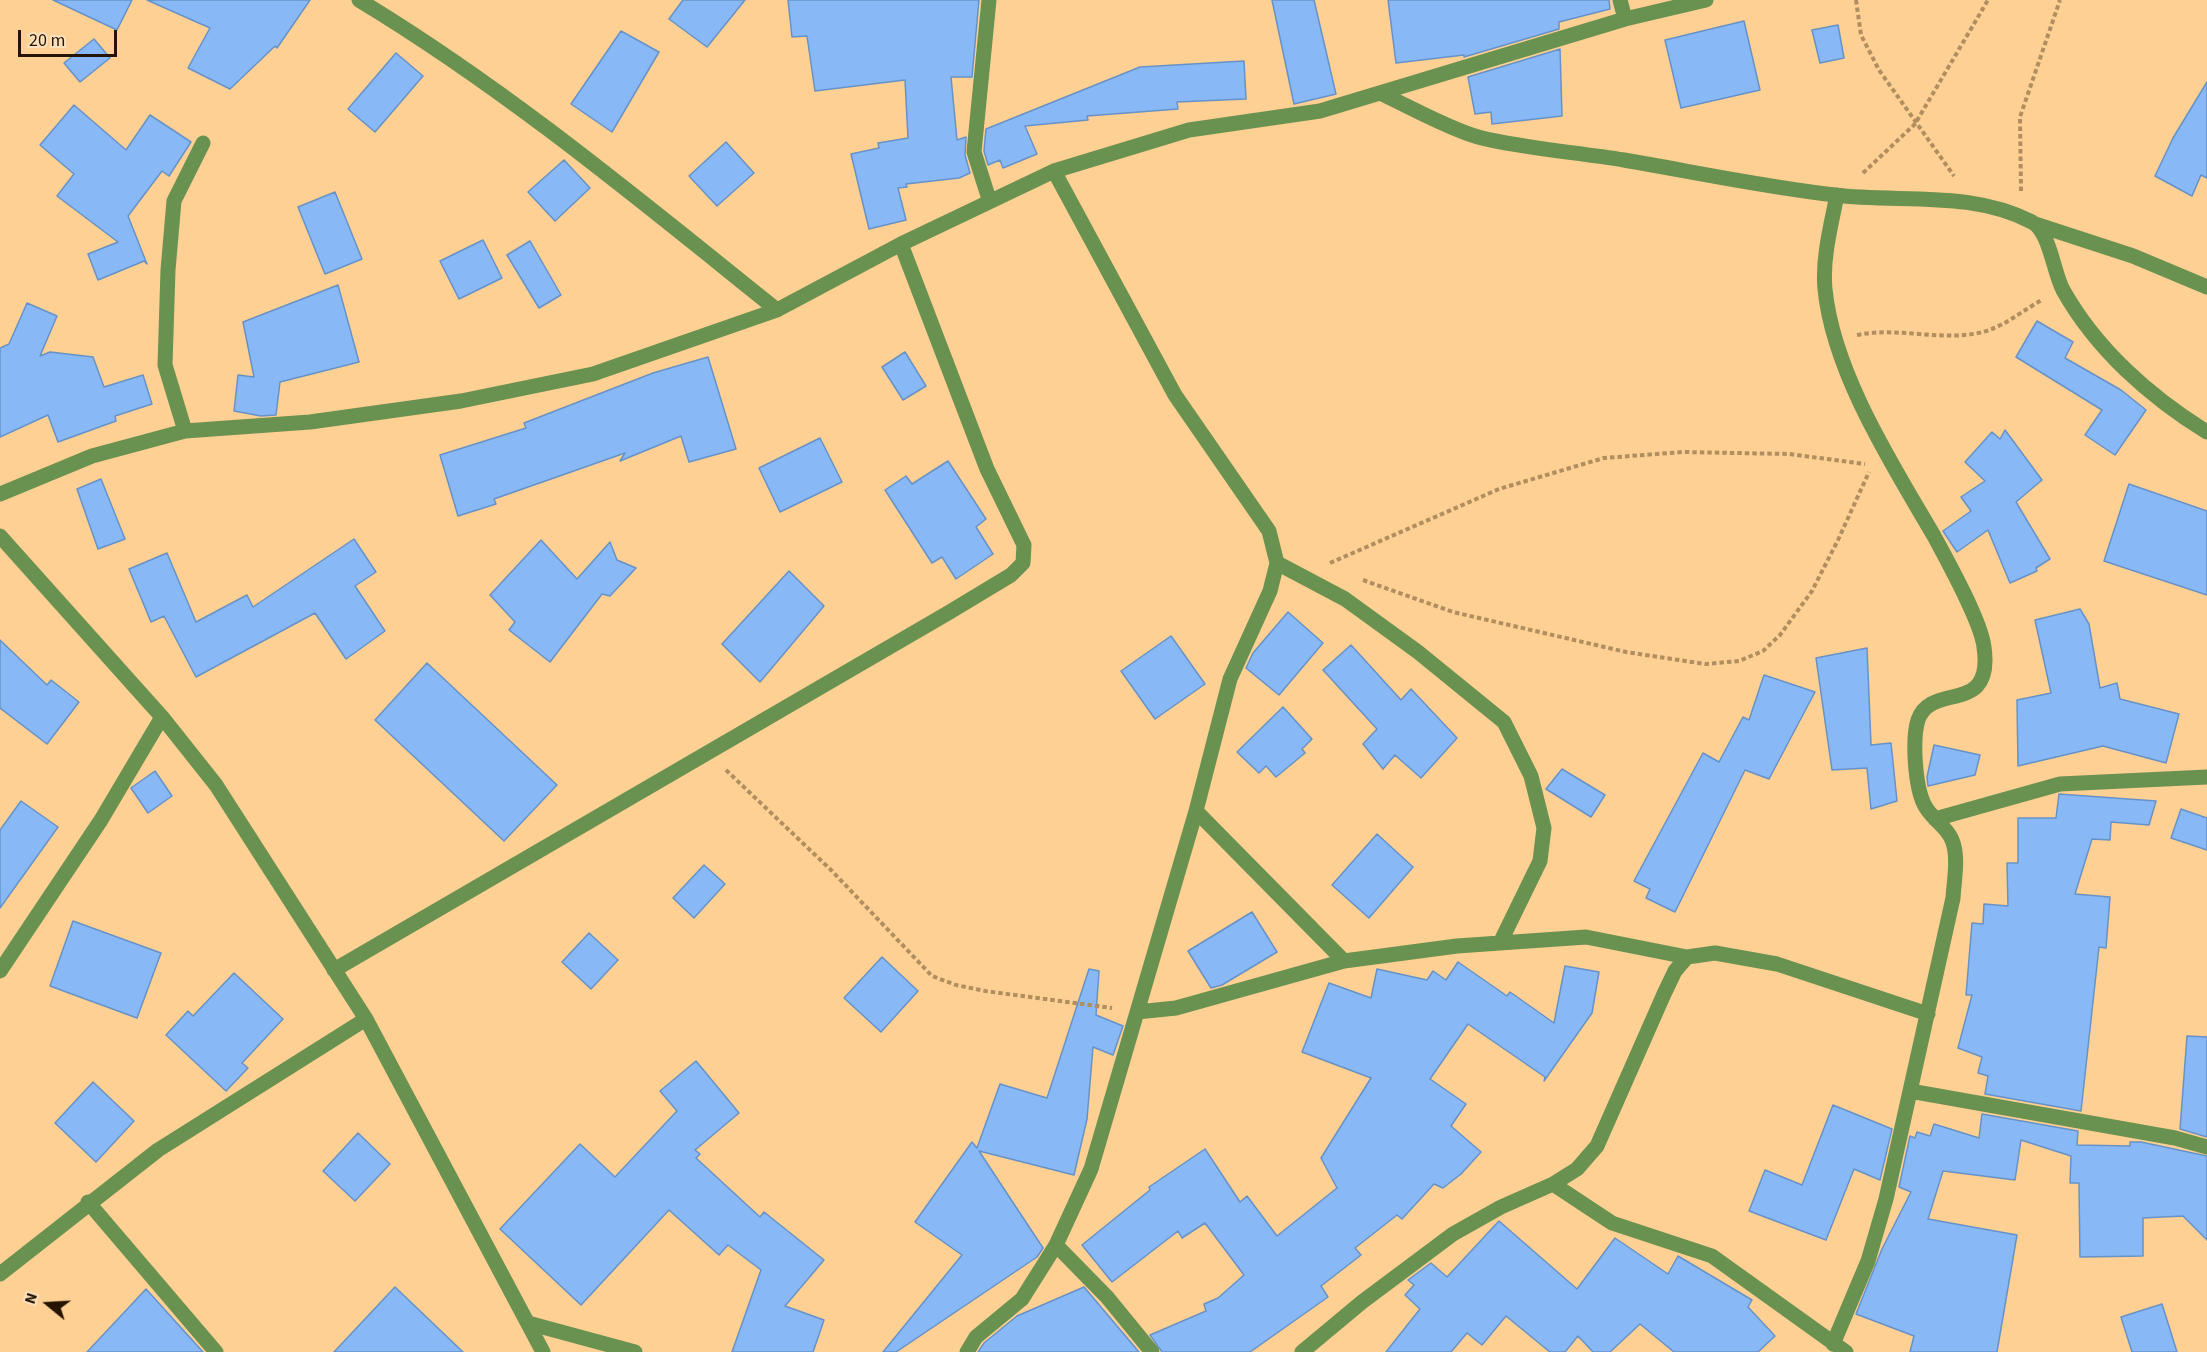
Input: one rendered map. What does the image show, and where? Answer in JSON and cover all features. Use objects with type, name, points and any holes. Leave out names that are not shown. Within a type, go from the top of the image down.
[{"type":"street","points":[[359,0],[433,46],[584,155],[777,310]]},
{"type":"street","points":[[989,0],[974,152],[989,199]]},
{"type":"street","points":[[1620,0],[1625,19]]},
{"type":"street","points":[[0,494],[92,456],[185,431],[321,420],[461,401],[593,374],[777,310],[989,199],[1054,171],[1189,129],[1320,111],[1625,19],[1706,0]]},
{"type":"street","points":[[1382,94],[1476,136],[1837,195],[1934,199],[1973,204],[2018,216],[2035,224],[2133,256],[2207,287]]},
{"type":"street","points":[[185,431],[165,365],[168,270],[174,201],[203,143]]},
{"type":"street","points":[[967,1352],[976,1337],[1022,1299],[1056,1245],[1091,1169],[1196,811],[1230,679],[1270,591],[1277,562],[1269,531],[1175,394],[1054,171]]},
{"type":"street","points":[[1553,1184],[1612,1223],[1712,1256],[1840,1348],[1886,1199],[1953,898],[1955,854],[1952,839],[1924,805],[1917,781],[1917,721],[1923,710],[1931,704],[1967,695],[1978,687],[1984,674],[1984,645],[1943,552],[1893,465],[1833,340],[1825,287],[1828,239],[1837,195]]},
{"type":"street","points":[[2035,224],[2046,238],[2062,289],[2088,328],[2140,384],[2181,416],[2207,432]]},
{"type":"street","points":[[334,970],[1011,576],[1023,563],[1024,545],[987,469],[901,244]]},
{"type":"street","points":[[0,536],[162,717],[216,785],[366,1019],[543,1352]]},
{"type":"street","points":[[1277,562],[1345,599],[1418,652],[1504,722],[1531,776],[1544,828],[1540,861],[1500,943]]},
{"type":"street","points":[[0,971],[101,820],[162,717]]},
{"type":"street","points":[[1935,819],[2060,784],[2207,777]]},
{"type":"street","points":[[1196,811],[1344,961]]},
{"type":"street","points":[[1137,1012],[1176,1008],[1344,961],[1500,943],[1586,937],[1687,957],[1715,953],[1777,964],[1928,1014]]},
{"type":"street","points":[[1302,1352],[1362,1302],[1453,1234],[1501,1207],[1553,1184],[1576,1169],[1597,1146],[1674,971],[1687,957]]},
{"type":"street","points":[[0,1274],[88,1202],[158,1150],[366,1019]]},
{"type":"street","points":[[1910,1091],[2175,1138],[2207,1148]]},
{"type":"street","points":[[88,1202],[216,1352]]},
{"type":"street","points":[[1056,1245],[1107,1297],[1152,1352]]},
{"type":"street","points":[[528,1323],[635,1352]]},
{"type":"path","points":[[1856,0],[1862,35],[1879,70],[1973,204]]},
{"type":"path","points":[[1837,195],[1915,124],[1988,0]]},
{"type":"path","points":[[2018,216],[2022,175],[2020,117],[2060,0]]},
{"type":"path","points":[[1833,340],[1873,331],[1962,334],[1989,330],[2062,289]]},
{"type":"path","points":[[1334,570],[1323,566],[1499,489],[1604,458],[1683,452],[1789,454],[1872,464],[1812,591],[1780,635],[1763,651],[1739,661],[1705,664],[1626,652],[1453,612],[1355,577]]},
{"type":"path","points":[[708,752],[831,870],[895,941],[932,976],[956,985],[985,991],[1137,1012]]},
{"type":"building","points":[[53,0],[132,0],[117,30]]},
{"type":"building","points":[[147,0],[310,0],[277,48],[275,46],[230,89],[188,68],[210,28]]},
{"type":"building","points":[[683,0],[745,0],[707,47],[669,19]]},
{"type":"building","points":[[788,0],[979,0],[972,77],[951,77],[957,140],[966,137],[965,155],[970,173],[959,178],[906,184],[907,187],[898,188],[906,220],[869,229],[851,154],[879,148],[878,143],[908,138],[905,80],[815,91],[807,36],[792,37]]},
{"type":"building","points":[[1272,0],[1314,0],[1336,94],[1294,104]]},
{"type":"building","points":[[1388,0],[1609,0],[1610,9],[1559,22],[1559,29],[1464,57],[1464,55],[1396,63]]},
{"type":"building","points":[[1744,21],[1760,90],[1681,108],[1665,40]]},
{"type":"building","points":[[1838,25],[1844,58],[1820,63],[1812,30]]},
{"type":"building","points":[[621,31],[659,52],[612,132],[571,104]]},
{"type":"building","points":[[94,39],[110,58],[80,82],[64,63]]},
{"type":"building","points":[[1560,49],[1562,116],[1492,124],[1491,112],[1475,114],[1468,77]]},
{"type":"building","points":[[396,53],[423,76],[375,132],[348,109]]},
{"type":"building","points":[[1244,61],[1246,99],[1177,102],[1178,109],[1087,116],[1088,120],[1025,126],[1037,154],[1003,168],[1000,160],[988,165],[984,151],[986,129],[1140,67]]},
{"type":"building","points":[[2207,82],[2207,178],[2201,175],[2192,196],[2155,176],[2173,138]]},
{"type":"building","points":[[74,105],[126,150],[150,115],[191,142],[169,176],[162,171],[128,216],[147,264],[144,261],[98,280],[88,254],[118,242],[57,196],[74,174],[40,145]]},
{"type":"building","points":[[726,142],[754,173],[717,206],[689,176]]},
{"type":"building","points":[[564,160],[590,188],[555,221],[528,192]]},
{"type":"building","points":[[335,192],[362,259],[325,274],[298,207]]},
{"type":"building","points":[[483,240],[502,278],[459,299],[440,261]]},
{"type":"building","points":[[530,241],[561,295],[539,308],[507,255]]},
{"type":"building","points":[[338,285],[359,362],[280,382],[276,415],[261,416],[234,411],[238,375],[254,377],[243,322]]},
{"type":"building","points":[[27,303],[57,316],[40,356],[50,352],[93,357],[104,387],[143,375],[152,404],[115,416],[116,421],[58,442],[48,415],[0,437],[0,348],[9,344]]},
{"type":"building","points":[[2037,321],[2073,342],[2065,358],[2121,390],[2146,410],[2115,455],[2085,435],[2102,410],[2016,357]]},
{"type":"building","points":[[905,352],[926,386],[903,400],[882,367]]},
{"type":"building","points":[[708,357],[736,449],[689,462],[681,436],[620,461],[625,453],[494,499],[496,504],[458,516],[440,455],[526,428],[524,423],[653,373]]},
{"type":"building","points":[[2005,430],[2042,480],[2016,502],[2050,559],[2036,568],[2037,571],[2010,583],[1988,530],[1957,552],[1943,531],[1971,511],[1961,497],[1985,481],[1965,462],[1992,432],[2000,439]]},
{"type":"building","points":[[820,438],[842,482],[780,512],[759,468]]},
{"type":"building","points":[[948,461],[986,519],[976,527],[993,554],[956,579],[942,557],[932,563],[885,490],[906,476],[912,484]]},
{"type":"building","points":[[101,479],[125,539],[98,549],[77,489]]},
{"type":"building","points":[[2129,484],[2207,511],[2207,595],[2104,561]]},
{"type":"building","points":[[354,539],[376,572],[355,586],[385,631],[346,659],[315,613],[196,677],[164,616],[151,622],[129,569],[167,553],[196,622],[247,595],[253,607]]},
{"type":"building","points":[[541,540],[577,579],[610,542],[617,560],[636,568],[610,596],[602,594],[550,662],[509,630],[515,622],[490,595]]},
{"type":"building","points":[[789,571],[824,606],[760,682],[722,644]]},
{"type":"building","points":[[2080,609],[2089,624],[2100,688],[2117,683],[2120,699],[2179,714],[2166,763],[2103,746],[2018,766],[2017,700],[2051,693],[2035,620]]},
{"type":"building","points":[[1288,612],[1323,643],[1279,695],[1246,668],[1253,653]]},
{"type":"building","points":[[1171,636],[1205,684],[1155,719],[1121,671]]},
{"type":"building","points":[[0,640],[47,685],[51,680],[79,702],[47,744],[0,708]]},
{"type":"building","points":[[1351,645],[1401,700],[1411,689],[1457,738],[1421,778],[1395,755],[1383,769],[1363,744],[1377,729],[1323,670]]},
{"type":"building","points":[[1867,648],[1871,745],[1891,743],[1897,801],[1871,809],[1867,768],[1832,770],[1816,658]]},
{"type":"building","points":[[427,663],[557,785],[504,841],[375,720]]},
{"type":"building","points":[[1764,675],[1815,692],[1769,779],[1745,770],[1675,912],[1646,898],[1650,889],[1634,881],[1703,753],[1719,762],[1743,717],[1749,720]]},
{"type":"building","points":[[1283,707],[1312,739],[1302,749],[1305,753],[1276,777],[1266,766],[1259,773],[1237,752]]},
{"type":"building","points":[[1934,745],[1980,755],[1975,775],[1928,786],[1927,777]]},
{"type":"building","points":[[1562,769],[1605,795],[1591,817],[1546,789]]},
{"type":"building","points":[[155,771],[172,796],[148,813],[131,788]]},
{"type":"building","points":[[2059,794],[2156,801],[2149,825],[2111,822],[2110,840],[2092,839],[2075,894],[2110,897],[2106,948],[2099,947],[2081,1111],[1985,1094],[1988,1076],[1978,1073],[1982,1057],[1958,1048],[1972,995],[1966,995],[1972,923],[1983,924],[1984,904],[2008,906],[2007,863],[2018,863],[2018,818],[2056,818]]},
{"type":"building","points":[[21,801],[58,827],[0,908],[0,830]]},
{"type":"building","points":[[2181,809],[2207,818],[2207,850],[2171,838]]},
{"type":"building","points":[[1377,834],[1413,867],[1369,918],[1332,885]]},
{"type":"building","points":[[704,865],[725,884],[694,918],[673,898]]},
{"type":"building","points":[[1252,912],[1277,952],[1222,985],[1211,988],[1188,951]]},
{"type":"building","points":[[73,921],[161,953],[137,1018],[50,986]]},
{"type":"building","points":[[589,933],[618,960],[591,989],[562,962]]},
{"type":"building","points":[[882,957],[918,991],[881,1032],[844,998]]},
{"type":"building","points":[[1458,962],[1507,996],[1510,992],[1554,1023],[1565,966],[1599,972],[1592,1013],[1544,1081],[1545,1077],[1468,1024],[1430,1079],[1466,1104],[1451,1126],[1481,1152],[1461,1174],[1443,1188],[1434,1184],[1402,1219],[1397,1215],[1355,1248],[1361,1255],[1321,1286],[1328,1297],[1250,1352],[1162,1352],[1150,1335],[1206,1311],[1204,1304],[1218,1298],[1244,1275],[1205,1223],[1182,1238],[1178,1231],[1112,1282],[1082,1245],[1150,1190],[1149,1187],[1205,1149],[1240,1202],[1247,1196],[1277,1236],[1337,1188],[1321,1158],[1371,1078],[1302,1052],[1329,983],[1371,998],[1377,969],[1427,980],[1433,971],[1446,980]]},
{"type":"building","points":[[1089,969],[1099,971],[1096,1015],[1123,1026],[1113,1055],[1093,1047],[1087,1119],[1074,1175],[979,1151],[1043,1248],[1037,1257],[896,1352],[883,1352],[962,1255],[915,1222],[972,1142],[977,1148],[1000,1084],[1047,1098]]},
{"type":"building","points":[[234,973],[283,1019],[242,1063],[248,1068],[226,1091],[166,1035],[188,1011],[193,1016]]},
{"type":"building","points":[[2187,1036],[2207,1037],[2207,1137],[2180,1129]]},
{"type":"building","points":[[696,1061],[739,1113],[695,1150],[700,1154],[696,1158],[760,1217],[764,1212],[824,1260],[785,1306],[824,1320],[813,1352],[732,1352],[761,1270],[728,1245],[719,1255],[669,1210],[581,1305],[500,1229],[580,1144],[615,1177],[677,1111],[660,1091]]},
{"type":"building","points":[[93,1082],[134,1121],[96,1162],[55,1123]]},
{"type":"building","points":[[1833,1105],[1892,1129],[1880,1180],[1854,1169],[1826,1240],[1749,1211],[1765,1170],[1802,1185]]},
{"type":"building","points":[[1982,1114],[2078,1131],[2077,1145],[2130,1146],[2130,1142],[2141,1142],[2207,1156],[2207,1240],[2183,1216],[2143,1218],[2143,1256],[2080,1257],[2079,1183],[2070,1183],[2071,1156],[2021,1140],[2015,1180],[1943,1171],[1928,1219],[2017,1235],[1997,1352],[1910,1352],[1914,1336],[1856,1314],[1882,1249],[1911,1192],[1899,1187],[1910,1136],[1915,1138],[1917,1132],[1930,1136],[1934,1124],[1979,1138]]},
{"type":"building","points":[[358,1133],[390,1164],[355,1201],[323,1171]]},
{"type":"building","points":[[1499,1221],[1577,1289],[1615,1238],[1668,1274],[1678,1256],[1752,1300],[1748,1307],[1775,1336],[1758,1352],[1674,1352],[1640,1324],[1610,1352],[1593,1352],[1578,1336],[1565,1352],[1550,1352],[1506,1316],[1482,1345],[1467,1333],[1451,1352],[1386,1352],[1420,1309],[1405,1295],[1414,1285],[1408,1280],[1431,1263],[1447,1277]]},
{"type":"building","points":[[395,1287],[463,1352],[334,1352]]},
{"type":"building","points":[[1084,1287],[1139,1352],[978,1352],[984,1343],[1017,1316]]},
{"type":"building","points":[[146,1289],[203,1352],[87,1352]]},
{"type":"building","points":[[2162,1304],[2177,1352],[2132,1352],[2121,1317]]}]
